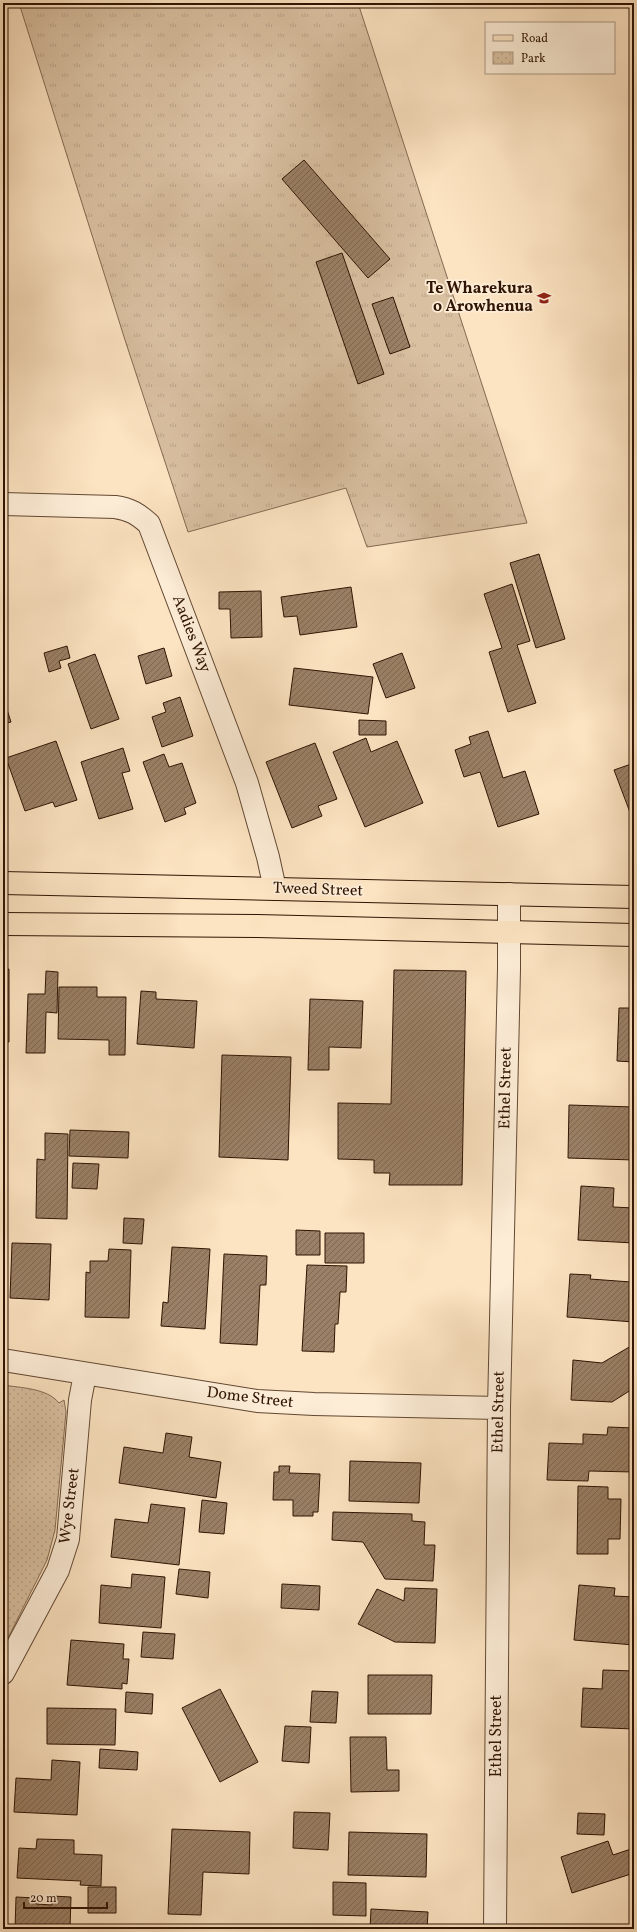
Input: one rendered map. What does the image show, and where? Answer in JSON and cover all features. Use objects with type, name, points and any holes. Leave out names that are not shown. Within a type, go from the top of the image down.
[{"type":"main road","name":"Tweed Street","points":[[3,883],[634,897]]},
{"type":"main road","points":[[3,924],[257,926],[634,935]]},
{"type":"street","name":"Aadies Way","points":[[3,504],[115,507],[128,509],[139,514],[149,524],[247,783],[265,844],[275,889]]},
{"type":"street","name":"Ethel Street","points":[[495,1929],[499,1408],[509,894]]},
{"type":"street","name":"Dome Street","points":[[3,1360],[257,1401],[314,1404],[499,1408]]},
{"type":"street","name":"Wye Street","points":[[3,1672],[58,1570],[68,1539],[80,1400],[85,1374]]},
{"type":"green space","points":[[19,3],[358,3],[527,523],[367,547],[346,488],[188,532],[125,340]]},
{"type":"green space","points":[[3,1385],[25,1388],[48,1394],[59,1403],[64,1400],[66,1412],[55,1530],[47,1560],[3,1648]]},
{"type":"building","points":[[304,160],[390,259],[368,278],[282,179]]},
{"type":"building","points":[[342,253],[384,374],[358,384],[316,262]]},
{"type":"building","points":[[393,297],[410,347],[390,354],[372,304]]},
{"type":"building","points":[[539,554],[565,639],[536,648],[510,563]]},
{"type":"building","points":[[512,584],[530,641],[517,645],[536,703],[508,712],[489,652],[502,648],[484,594]]},
{"type":"building","points":[[351,587],[357,627],[300,635],[297,616],[284,617],[281,597]]},
{"type":"building","points":[[261,591],[262,637],[231,638],[230,609],[219,609],[219,592]]},
{"type":"building","points":[[67,646],[70,658],[59,661],[61,668],[49,672],[44,653]]},
{"type":"building","points":[[164,648],[172,676],[146,684],[138,656]]},
{"type":"building","points":[[402,653],[415,688],[386,698],[373,664]]},
{"type":"building","points":[[95,654],[119,719],[91,729],[68,664]]},
{"type":"building","points":[[294,668],[373,677],[368,714],[289,705]]},
{"type":"building","points":[[3,697],[11,722],[3,724]]},
{"type":"building","points":[[180,697],[193,736],[162,747],[152,717],[166,712],[163,703]]},
{"type":"building","points":[[359,720],[386,721],[386,735],[359,735]]},
{"type":"building","points":[[488,731],[503,778],[525,771],[539,814],[498,827],[480,772],[464,777],[455,750],[471,744],[469,737]]},
{"type":"building","points":[[366,738],[371,752],[397,741],[423,803],[365,827],[333,752]]},
{"type":"building","points":[[56,741],[77,800],[55,807],[53,802],[25,811],[6,758]]},
{"type":"building","points":[[315,743],[337,799],[318,806],[322,816],[292,828],[266,762]]},
{"type":"building","points":[[123,748],[130,771],[122,773],[133,809],[99,819],[81,762]]},
{"type":"building","points":[[164,754],[169,767],[182,763],[196,803],[184,808],[186,814],[165,822],[143,762]]},
{"type":"building","points":[[634,763],[634,823],[614,770]]},
{"type":"building","points":[[3,969],[9,969],[9,1042],[3,1042]]},
{"type":"building","points":[[394,970],[466,971],[462,1185],[389,1185],[390,1173],[374,1173],[374,1160],[338,1159],[338,1103],[391,1104]]},
{"type":"building","points":[[46,971],[58,972],[57,1013],[46,1012],[45,1053],[26,1053],[28,994],[45,994]]},
{"type":"building","points":[[59,987],[97,987],[97,997],[126,997],[125,1055],[109,1055],[109,1040],[58,1039]]},
{"type":"building","points":[[141,991],[156,992],[156,999],[197,1001],[194,1048],[137,1044]]},
{"type":"building","points":[[310,999],[363,1001],[361,1048],[329,1047],[329,1070],[308,1070]]},
{"type":"building","points":[[619,1008],[634,1008],[634,1062],[617,1061]]},
{"type":"building","points":[[222,1055],[291,1057],[288,1160],[219,1157]]},
{"type":"building","points":[[569,1105],[634,1107],[634,1160],[568,1158]]},
{"type":"building","points":[[70,1130],[129,1132],[128,1158],[69,1156]]},
{"type":"building","points":[[45,1133],[68,1134],[67,1219],[36,1218],[37,1159],[45,1160]]},
{"type":"building","points":[[73,1163],[99,1164],[97,1189],[72,1188]]},
{"type":"building","points":[[581,1186],[614,1188],[613,1207],[634,1208],[634,1243],[578,1240]]},
{"type":"building","points":[[124,1218],[144,1219],[142,1244],[123,1243]]},
{"type":"building","points":[[296,1230],[320,1231],[320,1255],[296,1255]]},
{"type":"building","points":[[325,1233],[364,1233],[364,1263],[325,1263]]},
{"type":"building","points":[[12,1243],[51,1244],[49,1300],[10,1298]]},
{"type":"building","points":[[172,1247],[210,1249],[205,1329],[161,1326],[163,1302],[168,1303]]},
{"type":"building","points":[[109,1249],[131,1250],[129,1318],[85,1317],[86,1272],[90,1273],[90,1261],[108,1261]]},
{"type":"building","points":[[224,1254],[267,1256],[266,1285],[260,1285],[257,1345],[220,1343]]},
{"type":"building","points":[[307,1265],[347,1266],[346,1292],[340,1292],[338,1324],[335,1324],[334,1352],[302,1351]]},
{"type":"building","points":[[570,1274],[591,1275],[590,1279],[631,1282],[630,1294],[634,1294],[634,1322],[567,1317]]},
{"type":"building","points":[[631,1346],[634,1351],[634,1388],[612,1402],[571,1400],[573,1360],[602,1363]]},
{"type":"building","points":[[608,1427],[634,1428],[634,1472],[589,1471],[588,1481],[547,1480],[549,1443],[583,1444],[583,1434],[607,1435]]},
{"type":"building","points":[[166,1433],[192,1437],[189,1457],[221,1462],[216,1498],[119,1483],[124,1447],[163,1453]]},
{"type":"building","points":[[350,1461],[421,1463],[419,1503],[349,1501]]},
{"type":"building","points":[[279,1466],[290,1466],[289,1473],[320,1474],[318,1512],[313,1512],[313,1516],[293,1516],[293,1500],[273,1500],[274,1472],[279,1472]]},
{"type":"building","points":[[578,1486],[608,1487],[608,1499],[621,1499],[620,1539],[608,1539],[608,1554],[577,1554]]},
{"type":"building","points":[[202,1500],[227,1503],[224,1534],[199,1532]]},
{"type":"building","points":[[151,1504],[185,1508],[179,1565],[111,1557],[115,1519],[148,1523]]},
{"type":"building","points":[[333,1512],[412,1514],[412,1521],[425,1522],[424,1545],[435,1545],[433,1581],[385,1579],[363,1542],[332,1540]]},
{"type":"building","points":[[179,1569],[210,1572],[208,1598],[176,1594]]},
{"type":"building","points":[[132,1574],[165,1577],[161,1628],[99,1623],[101,1585],[131,1588]]},
{"type":"building","points":[[282,1584],[320,1586],[319,1610],[281,1608]]},
{"type":"building","points":[[579,1585],[615,1588],[614,1596],[634,1597],[634,1645],[574,1640]]},
{"type":"building","points":[[405,1588],[437,1589],[435,1643],[395,1642],[358,1624],[377,1589],[404,1601]]},
{"type":"building","points":[[143,1632],[175,1634],[173,1659],[141,1657]]},
{"type":"building","points":[[71,1640],[124,1644],[123,1659],[129,1659],[127,1684],[122,1683],[122,1689],[67,1685]]},
{"type":"building","points":[[603,1670],[634,1671],[634,1729],[581,1727],[583,1688],[602,1689]]},
{"type":"building","points":[[368,1675],[432,1675],[431,1714],[368,1714]]},
{"type":"building","points":[[220,1689],[258,1762],[220,1782],[182,1708]]},
{"type":"building","points":[[312,1691],[338,1692],[336,1723],[310,1722]]},
{"type":"building","points":[[126,1692],[153,1694],[152,1714],[125,1712]]},
{"type":"building","points":[[47,1708],[116,1709],[115,1745],[47,1744]]},
{"type":"building","points":[[285,1726],[311,1727],[309,1763],[282,1761]]},
{"type":"building","points":[[350,1737],[386,1737],[387,1770],[399,1770],[399,1791],[351,1792]]},
{"type":"building","points":[[100,1749],[138,1752],[137,1770],[99,1768]]},
{"type":"building","points":[[52,1760],[80,1762],[77,1815],[14,1812],[16,1778],[51,1780]]},
{"type":"building","points":[[294,1812],[330,1813],[328,1850],[293,1848]]},
{"type":"building","points":[[578,1813],[605,1814],[604,1835],[577,1834]]},
{"type":"building","points":[[172,1829],[250,1832],[249,1874],[203,1872],[201,1915],[168,1914]]},
{"type":"building","points":[[349,1832],[427,1834],[426,1877],[348,1875]]},
{"type":"building","points":[[37,1839],[74,1840],[74,1854],[102,1855],[101,1886],[80,1885],[81,1881],[17,1878],[19,1848],[36,1849]]},
{"type":"building","points":[[608,1841],[613,1855],[634,1848],[634,1873],[572,1893],[561,1857]]},
{"type":"building","points":[[333,1882],[366,1883],[366,1916],[333,1915]]},
{"type":"building","points":[[88,1887],[116,1887],[116,1913],[88,1913]]},
{"type":"building","points":[[52,1896],[71,1897],[70,1929],[15,1929],[16,1897],[36,1898],[36,1904],[52,1905]]},
{"type":"building","points":[[371,1909],[428,1912],[427,1929],[370,1929]]},
{"type":"building","points":[[562,1926],[626,1927],[626,1929],[562,1929]]},
{"type":"place","name":"Te Wharekura o Arowhenua","points":[[544,298]]}]
